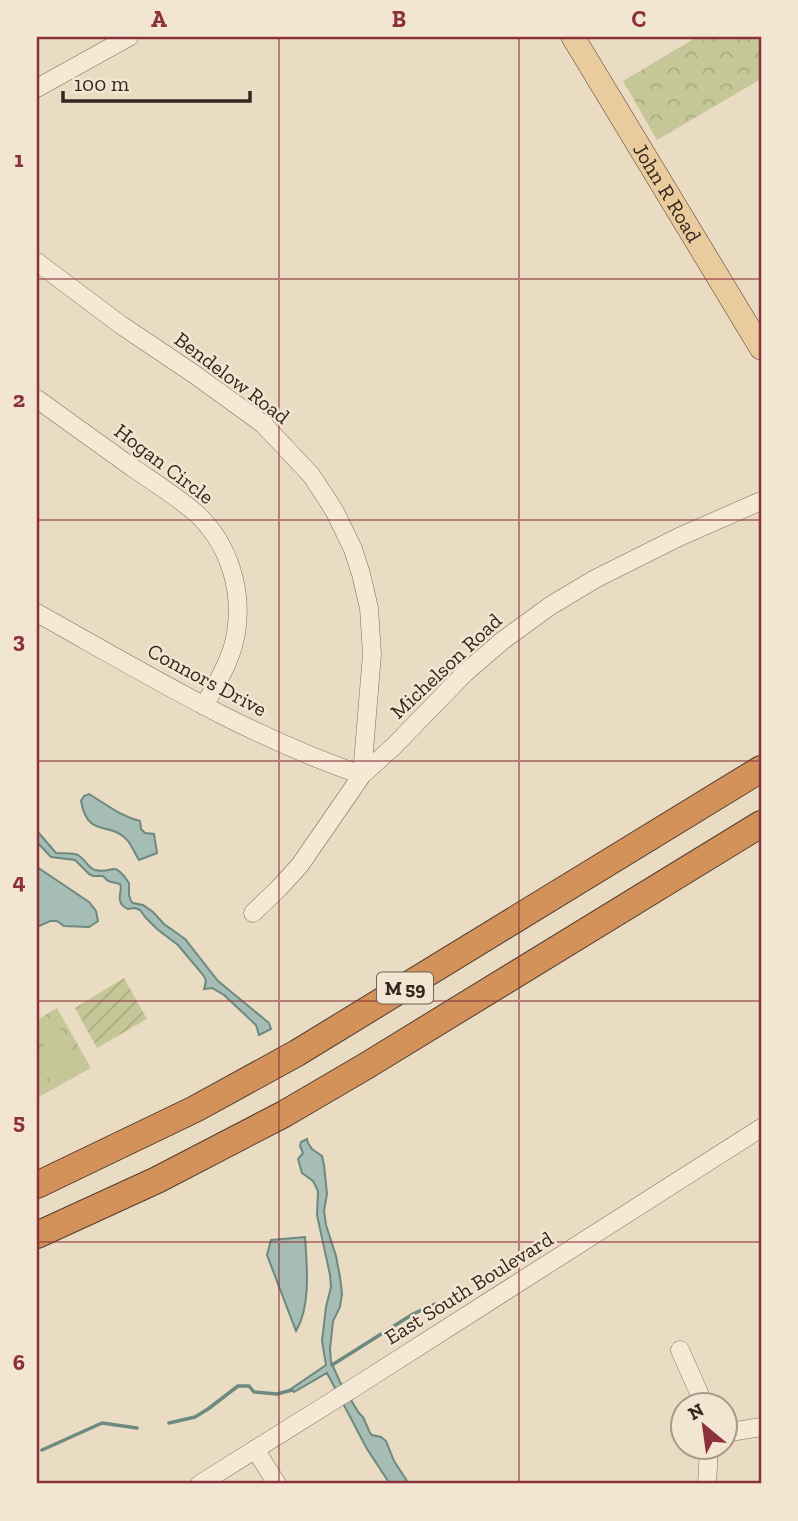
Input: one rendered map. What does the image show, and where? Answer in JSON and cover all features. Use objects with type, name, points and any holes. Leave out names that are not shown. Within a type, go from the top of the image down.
[{"type":"highway","name":"M 59","points":[[37,1185],[195,1110],[297,1053],[761,769]]},
{"type":"highway","name":"M 59","points":[[37,1236],[179,1169],[316,1095],[761,824]]},
{"type":"main road","name":"John R Road","points":[[573,37],[761,348]]},
{"type":"street","points":[[37,88],[129,37]]},
{"type":"street","name":"Bendelow Road","points":[[37,262],[121,326],[194,374],[262,424],[311,475],[326,496],[353,549],[369,608],[372,654],[362,775]]},
{"type":"street","name":"Hogan Circle","points":[[37,400],[182,502],[206,524],[223,548],[234,579],[238,620],[231,653],[204,706]]},
{"type":"street","name":"Michelson Road","points":[[253,913],[300,865],[362,775],[484,655],[575,590],[622,564],[761,501]]},
{"type":"street","name":"Connors Drive","points":[[37,613],[250,730],[362,775]]},
{"type":"street","name":"East South Boulevard","points":[[200,1484],[761,1128]]},
{"type":"street","points":[[680,1350],[698,1392]]},
{"type":"street","points":[[738,1431],[761,1427]]},
{"type":"street","points":[[255,1450],[276,1484]]},
{"type":"street","points":[[707,1484],[708,1462]]},
{"type":"green space","points":[[697,37],[761,37],[761,79],[657,140],[623,81]]},
{"type":"green space","points":[[124,978],[147,1019],[97,1048],[75,1008]]},
{"type":"green space","points":[[57,1008],[91,1068],[37,1098],[37,1020]]},
{"type":"green space","points":[[55,1022],[77,1061],[59,1071],[37,1032]]},
{"type":"green space","points":[[37,1046],[53,1075],[37,1084]]},
{"type":"shaded area","points":[[89,794],[120,813],[140,821],[141,829],[145,833],[154,834],[157,853],[139,860],[121,835],[89,821],[81,801]]},
{"type":"shaded area","points":[[37,831],[56,853],[78,855],[95,870],[119,871],[129,883],[131,901],[153,912],[185,939],[218,981],[269,1023],[271,1029],[259,1035],[256,1025],[224,995],[212,988],[204,989],[204,976],[178,945],[157,929],[140,910],[128,909],[122,905],[120,884],[108,881],[103,876],[89,874],[75,860],[51,857],[37,842]]},
{"type":"shaded area","points":[[37,867],[89,902],[96,911],[98,921],[89,927],[64,926],[57,921],[50,921],[37,927]]},
{"type":"shaded area","points":[[307,1139],[312,1149],[322,1156],[327,1194],[324,1211],[326,1225],[336,1256],[342,1294],[340,1307],[333,1321],[331,1362],[370,1433],[386,1441],[394,1461],[409,1484],[390,1484],[367,1449],[327,1373],[294,1392],[291,1389],[326,1365],[322,1341],[331,1287],[317,1215],[318,1191],[313,1181],[302,1173],[298,1159],[303,1153],[301,1142]]},
{"type":"shaded area","points":[[305,1237],[306,1298],[296,1331],[267,1255],[271,1240]]},
{"type":"waterway","points":[[332,1365],[413,1314],[435,1304]]},
{"type":"waterway","points":[[169,1423],[195,1417],[238,1386],[249,1386],[254,1392],[277,1394],[292,1390]]},
{"type":"waterway","points":[[42,1450],[102,1423],[137,1428]]}]
